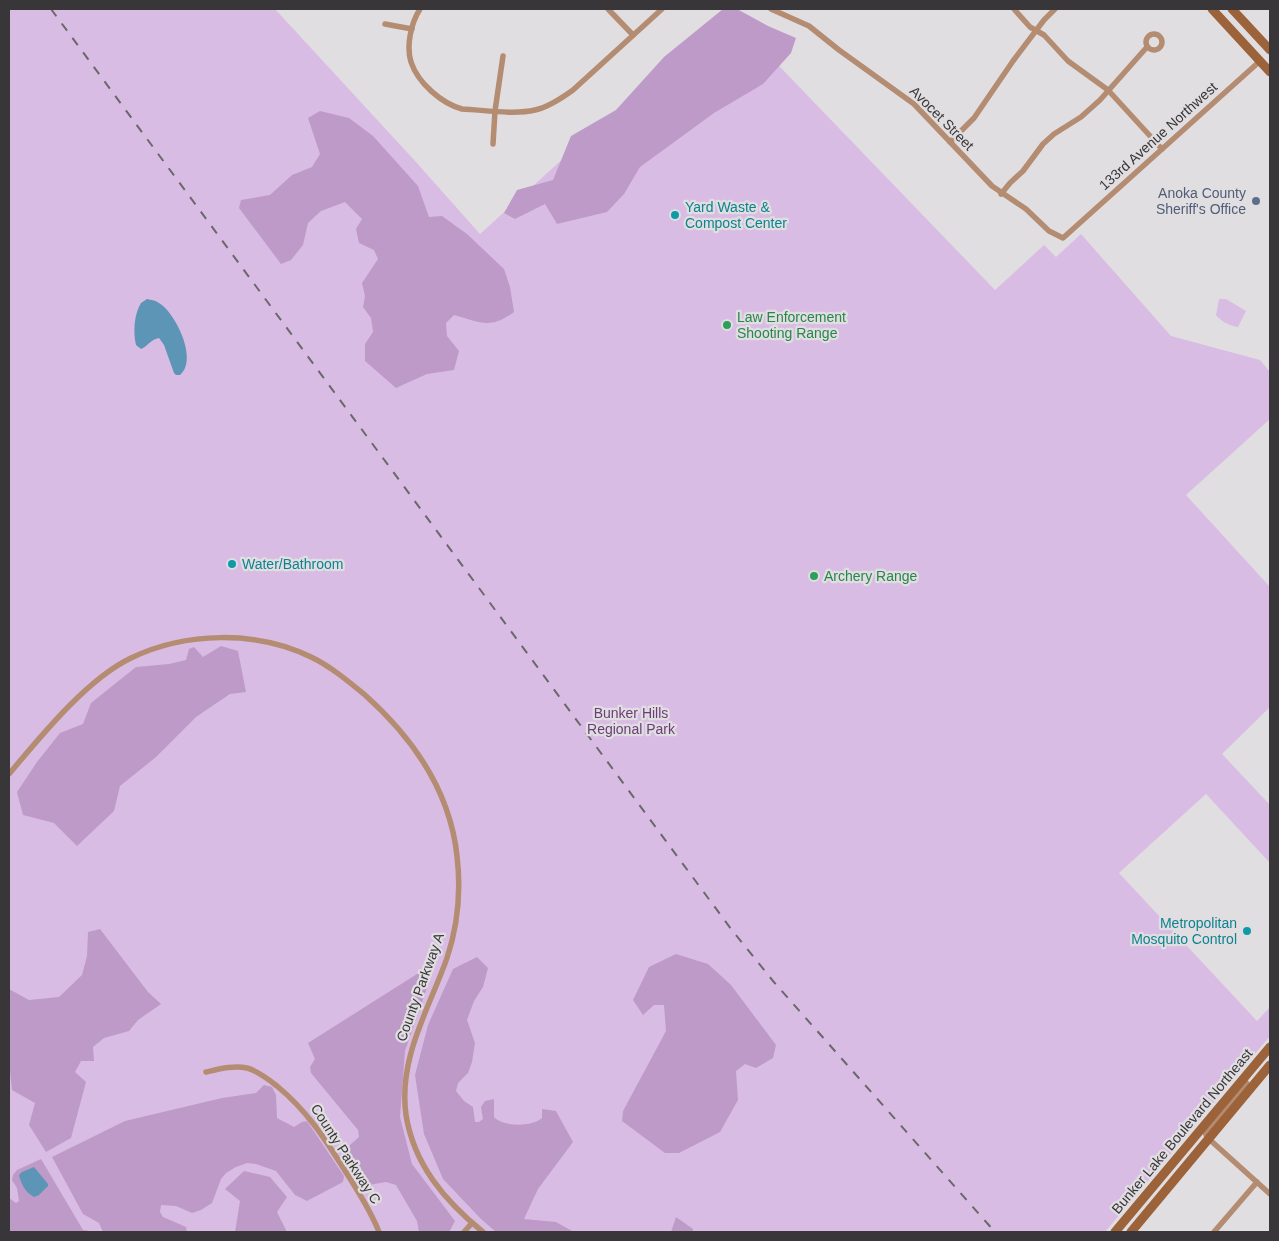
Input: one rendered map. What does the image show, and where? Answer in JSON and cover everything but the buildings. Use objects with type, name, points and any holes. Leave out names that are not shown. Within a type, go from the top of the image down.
[{"type":"main road","points":[[1212,9],[1270,72]]},
{"type":"main road","points":[[1232,9],[1270,51]]},
{"type":"main road","name":"Bunker Lake Boulevard Northeast","points":[[1115,1232],[1270,1047]]},
{"type":"main road","points":[[1131,1232],[1270,1065]]},
{"type":"street","points":[[420,9],[412,29],[410,45],[411,62],[420,78],[436,95],[453,106],[462,109],[495,111],[536,110],[560,100],[662,9]]},
{"type":"street","points":[[608,9],[633,35]]},
{"type":"street","name":"Avocet Street","points":[[772,9],[809,26],[914,104],[982,177],[1001,194],[1026,209],[1049,231],[1063,238]]},
{"type":"street","points":[[1014,9],[1036,31],[1044,35],[1068,61],[1108,90],[1162,149]]},
{"type":"street","points":[[950,142],[974,118],[999,80],[1055,9]]},
{"type":"street","points":[[384,24],[412,29]]},
{"type":"street","points":[[1001,194],[1048,139],[1082,117],[1147,47]]},
{"type":"street","name":"133rd Avenue Northwest","points":[[1063,238],[1270,51]]},
{"type":"street","points":[[493,144],[495,111],[503,56]]},
{"type":"street","name":"County Parkway A","points":[[9,774],[82,693],[106,673],[129,658],[153,648],[178,642],[206,638],[241,638],[258,640],[294,650],[310,656],[334,670],[387,716],[418,754],[442,794],[454,835],[459,877],[459,901],[452,940],[412,1046],[406,1074],[406,1114],[414,1146],[421,1162],[439,1190],[456,1209],[483,1232]]},
{"type":"street","points":[[1264,1054],[1238,1093],[1207,1130],[1207,1134],[1209,1139],[1270,1194]]},
{"type":"street","name":"County Parkway C","points":[[206,1072],[238,1067],[247,1068],[260,1073],[294,1100],[315,1125],[360,1193],[379,1232]]},
{"type":"street","points":[[1214,1232],[1257,1182]]},
{"type":"street","points":[[464,1232],[472,1222]]},
{"type":"green space","name":"Bunker Hills Regional Park","points":[[9,9],[275,9],[480,234],[726,11],[995,290],[1044,245],[1056,257],[1081,234],[1171,336],[1260,360],[1270,372],[1270,419],[1186,495],[1270,587],[1270,707],[1222,754],[1270,805],[1270,863],[1206,794],[1119,873],[1257,1021],[1270,1007],[1270,1036],[1105,1232],[9,1232]]},
{"type":"green space","points":[[1219,299],[1226,299],[1246,311],[1238,327],[1231,326],[1216,315]]},
{"type":"shaded area","points":[[723,9],[737,9],[768,26],[796,38],[791,53],[763,84],[714,113],[640,167],[624,194],[607,212],[557,224],[545,204],[515,219],[504,213],[517,190],[553,180],[571,136],[616,110],[664,57]]},
{"type":"shaded area","points":[[320,111],[349,118],[373,136],[418,186],[429,217],[442,216],[467,234],[504,269],[510,287],[514,312],[506,318],[491,323],[478,322],[454,315],[446,323],[447,336],[459,351],[454,370],[427,374],[396,388],[365,361],[365,344],[373,332],[371,318],[363,307],[365,296],[362,283],[378,259],[374,250],[359,243],[356,229],[362,219],[345,202],[321,211],[308,223],[303,245],[291,260],[281,264],[239,208],[241,200],[270,195],[292,175],[312,167],[320,154],[308,118]]},
{"type":"shaded area","points":[[221,646],[238,651],[246,692],[230,694],[196,717],[156,757],[120,786],[114,811],[77,846],[54,823],[23,815],[17,792],[37,762],[60,733],[83,724],[91,703],[136,667],[169,664],[186,660],[189,649],[194,647],[203,657]]},
{"type":"shaded area","points":[[100,929],[148,992],[161,1004],[138,1020],[129,1031],[104,1038],[93,1047],[94,1061],[81,1061],[75,1072],[86,1082],[71,1138],[46,1152],[29,1125],[35,1103],[12,1090],[9,1061],[9,989],[29,1000],[59,997],[82,975],[87,956],[88,932]]},
{"type":"shaded area","points":[[676,954],[708,964],[731,985],[776,1045],[773,1058],[756,1068],[745,1064],[736,1071],[738,1100],[720,1132],[679,1153],[665,1153],[622,1121],[623,1111],[666,1031],[664,1005],[654,1005],[643,1015],[633,1000],[649,967]]},
{"type":"shaded area","points":[[477,957],[488,968],[483,987],[474,1001],[467,1020],[475,1043],[472,1062],[468,1073],[458,1083],[456,1091],[464,1101],[473,1107],[475,1122],[483,1119],[481,1107],[485,1101],[494,1099],[494,1117],[504,1123],[518,1125],[532,1123],[542,1118],[542,1109],[556,1111],[573,1142],[538,1189],[524,1219],[556,1222],[574,1232],[496,1232],[443,1179],[424,1134],[415,1075],[428,1025],[453,969]]},
{"type":"shaded area","points":[[436,962],[405,1051],[400,1117],[412,1164],[455,1221],[449,1232],[419,1232],[417,1221],[396,1185],[386,1182],[369,1185],[358,1182],[347,1161],[350,1145],[359,1137],[358,1130],[311,1073],[310,1067],[315,1059],[308,1043]]},
{"type":"shaded area","points":[[264,1085],[272,1087],[276,1095],[277,1118],[294,1127],[307,1121],[344,1176],[343,1182],[307,1201],[295,1195],[276,1171],[247,1163],[226,1173],[221,1179],[212,1203],[201,1210],[192,1213],[176,1206],[161,1205],[160,1212],[163,1217],[186,1227],[187,1232],[103,1232],[99,1223],[83,1214],[52,1157],[125,1121],[222,1098],[256,1093]]},
{"type":"shaded area","points":[[41,1159],[83,1230],[96,1232],[9,1232],[9,1198],[16,1203],[19,1201],[17,1188],[12,1180],[13,1175],[17,1170]]},
{"type":"shaded area","points":[[244,1171],[270,1177],[287,1197],[277,1212],[287,1232],[235,1232],[240,1201],[225,1189]]},
{"type":"shaded area","points":[[676,1217],[693,1229],[693,1232],[671,1232]]},
{"type":"water","points":[[147,299],[156,301],[165,308],[172,316],[183,337],[187,359],[185,368],[180,375],[174,373],[164,345],[159,338],[141,349],[136,345],[134,329],[136,318],[141,303]]},
{"type":"water","points":[[34,1167],[48,1186],[39,1195],[34,1197],[24,1188],[19,1175]]},
{"type":"railway","points":[[51,9],[731,929],[773,981],[995,1232]]},
{"type":"place","name":"Anoka County Sheriff's Office","points":[[1256,201]]},
{"type":"place","name":"Yard Waste & Compost Center","points":[[675,215]]},
{"type":"place","name":"Law Enforcement Shooting Range","points":[[727,325]]},
{"type":"place","name":"Water/Bathroom","points":[[232,564]]},
{"type":"place","name":"Archery Range","points":[[814,576]]},
{"type":"place","name":"Metropolitan Mosquito Control","points":[[1247,931]]}]
